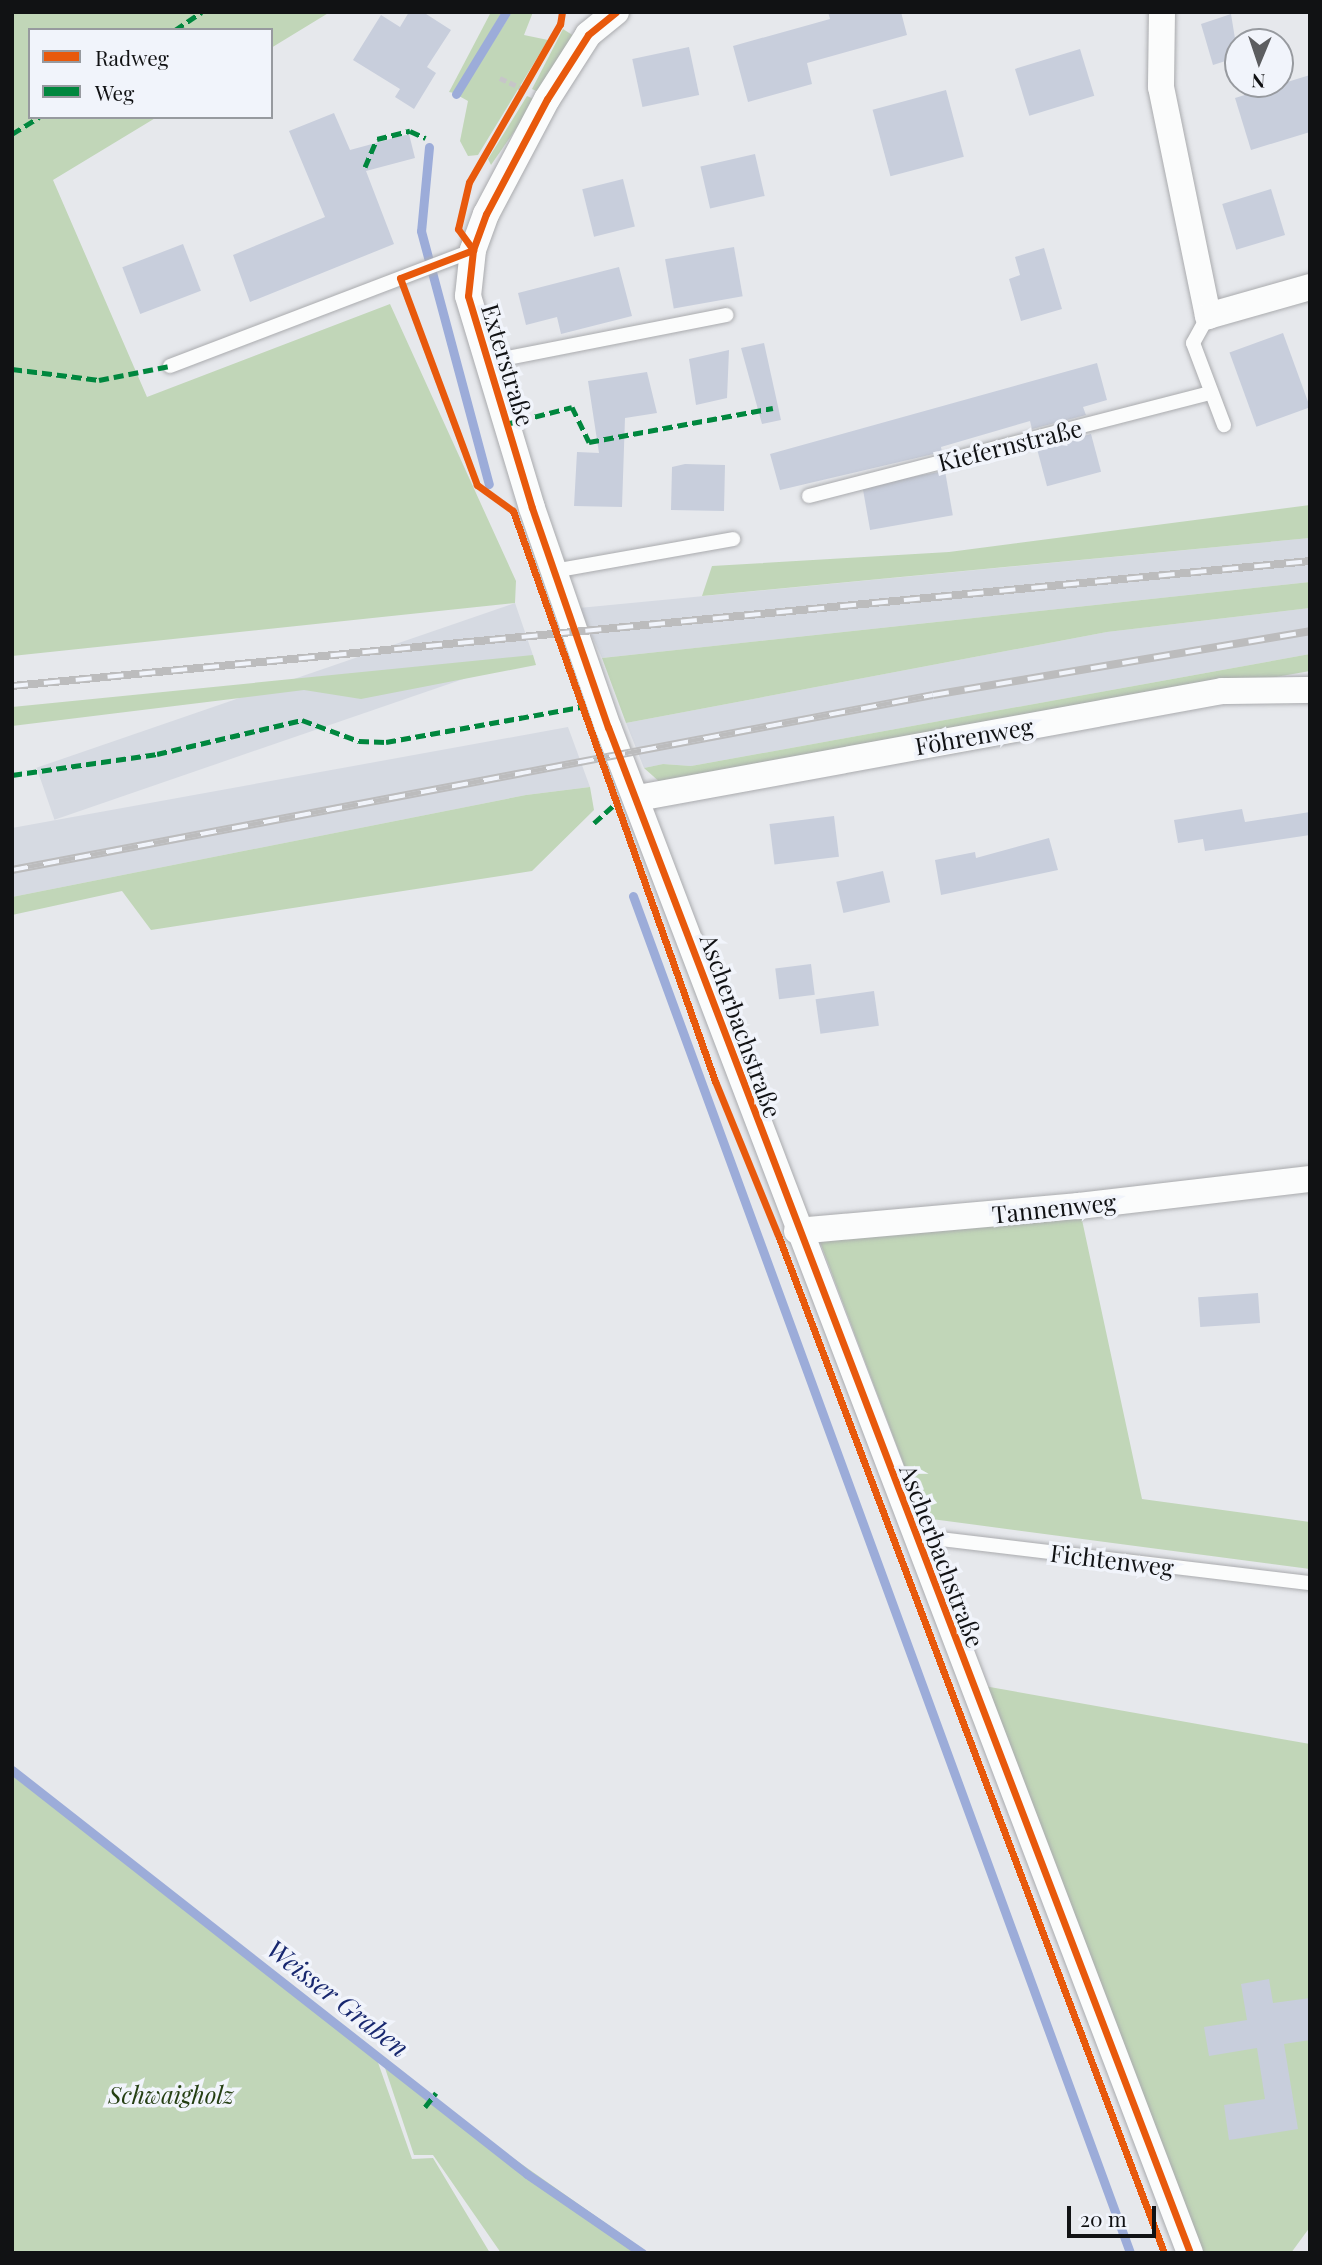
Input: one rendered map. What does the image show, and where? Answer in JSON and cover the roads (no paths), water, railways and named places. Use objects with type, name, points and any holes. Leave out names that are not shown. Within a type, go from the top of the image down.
[{"type":"street","name":"Exterstraße","points":[[563,596],[486,362],[468,296],[473,250],[486,214],[547,99],[587,35],[616,12]]},
{"type":"street","points":[[1161,12],[1161,87],[1208,316],[1310,287]]},
{"type":"street","name":"Ascherbachstraße","points":[[563,596],[608,727],[639,798],[797,1231],[1190,2253]]},
{"type":"street","name":"Föhrenweg","points":[[639,798],[1222,691],[1310,690]]},
{"type":"street","name":"Tannenweg","points":[[797,1231],[1079,1206],[1310,1179]]},
{"type":"lane","points":[[170,366],[473,250]]},
{"type":"lane","points":[[486,362],[726,315]]},
{"type":"lane","points":[[1208,316],[1193,343],[1224,425]]},
{"type":"lane","name":"Kiefernstraße","points":[[808,496],[1210,393]]},
{"type":"lane","points":[[554,571],[733,539]]},
{"type":"lane","name":"Fichtenweg","points":[[914,1536],[1310,1583]]},
{"type":"waterway","points":[[456,94],[506,12]]},
{"type":"waterway","points":[[429,147],[421,231],[489,484]]},
{"type":"waterway","points":[[633,896],[1130,2253]]},
{"type":"waterway","name":"Weisser Graben","points":[[12,1770],[527,2174],[642,2253]]},
{"type":"railway","points":[[12,686],[1310,561]]},
{"type":"railway","points":[[12,870],[933,695],[1310,631]]},
{"type":"park label","name":"Schwaigholz","points":[[171,2095]]}]
